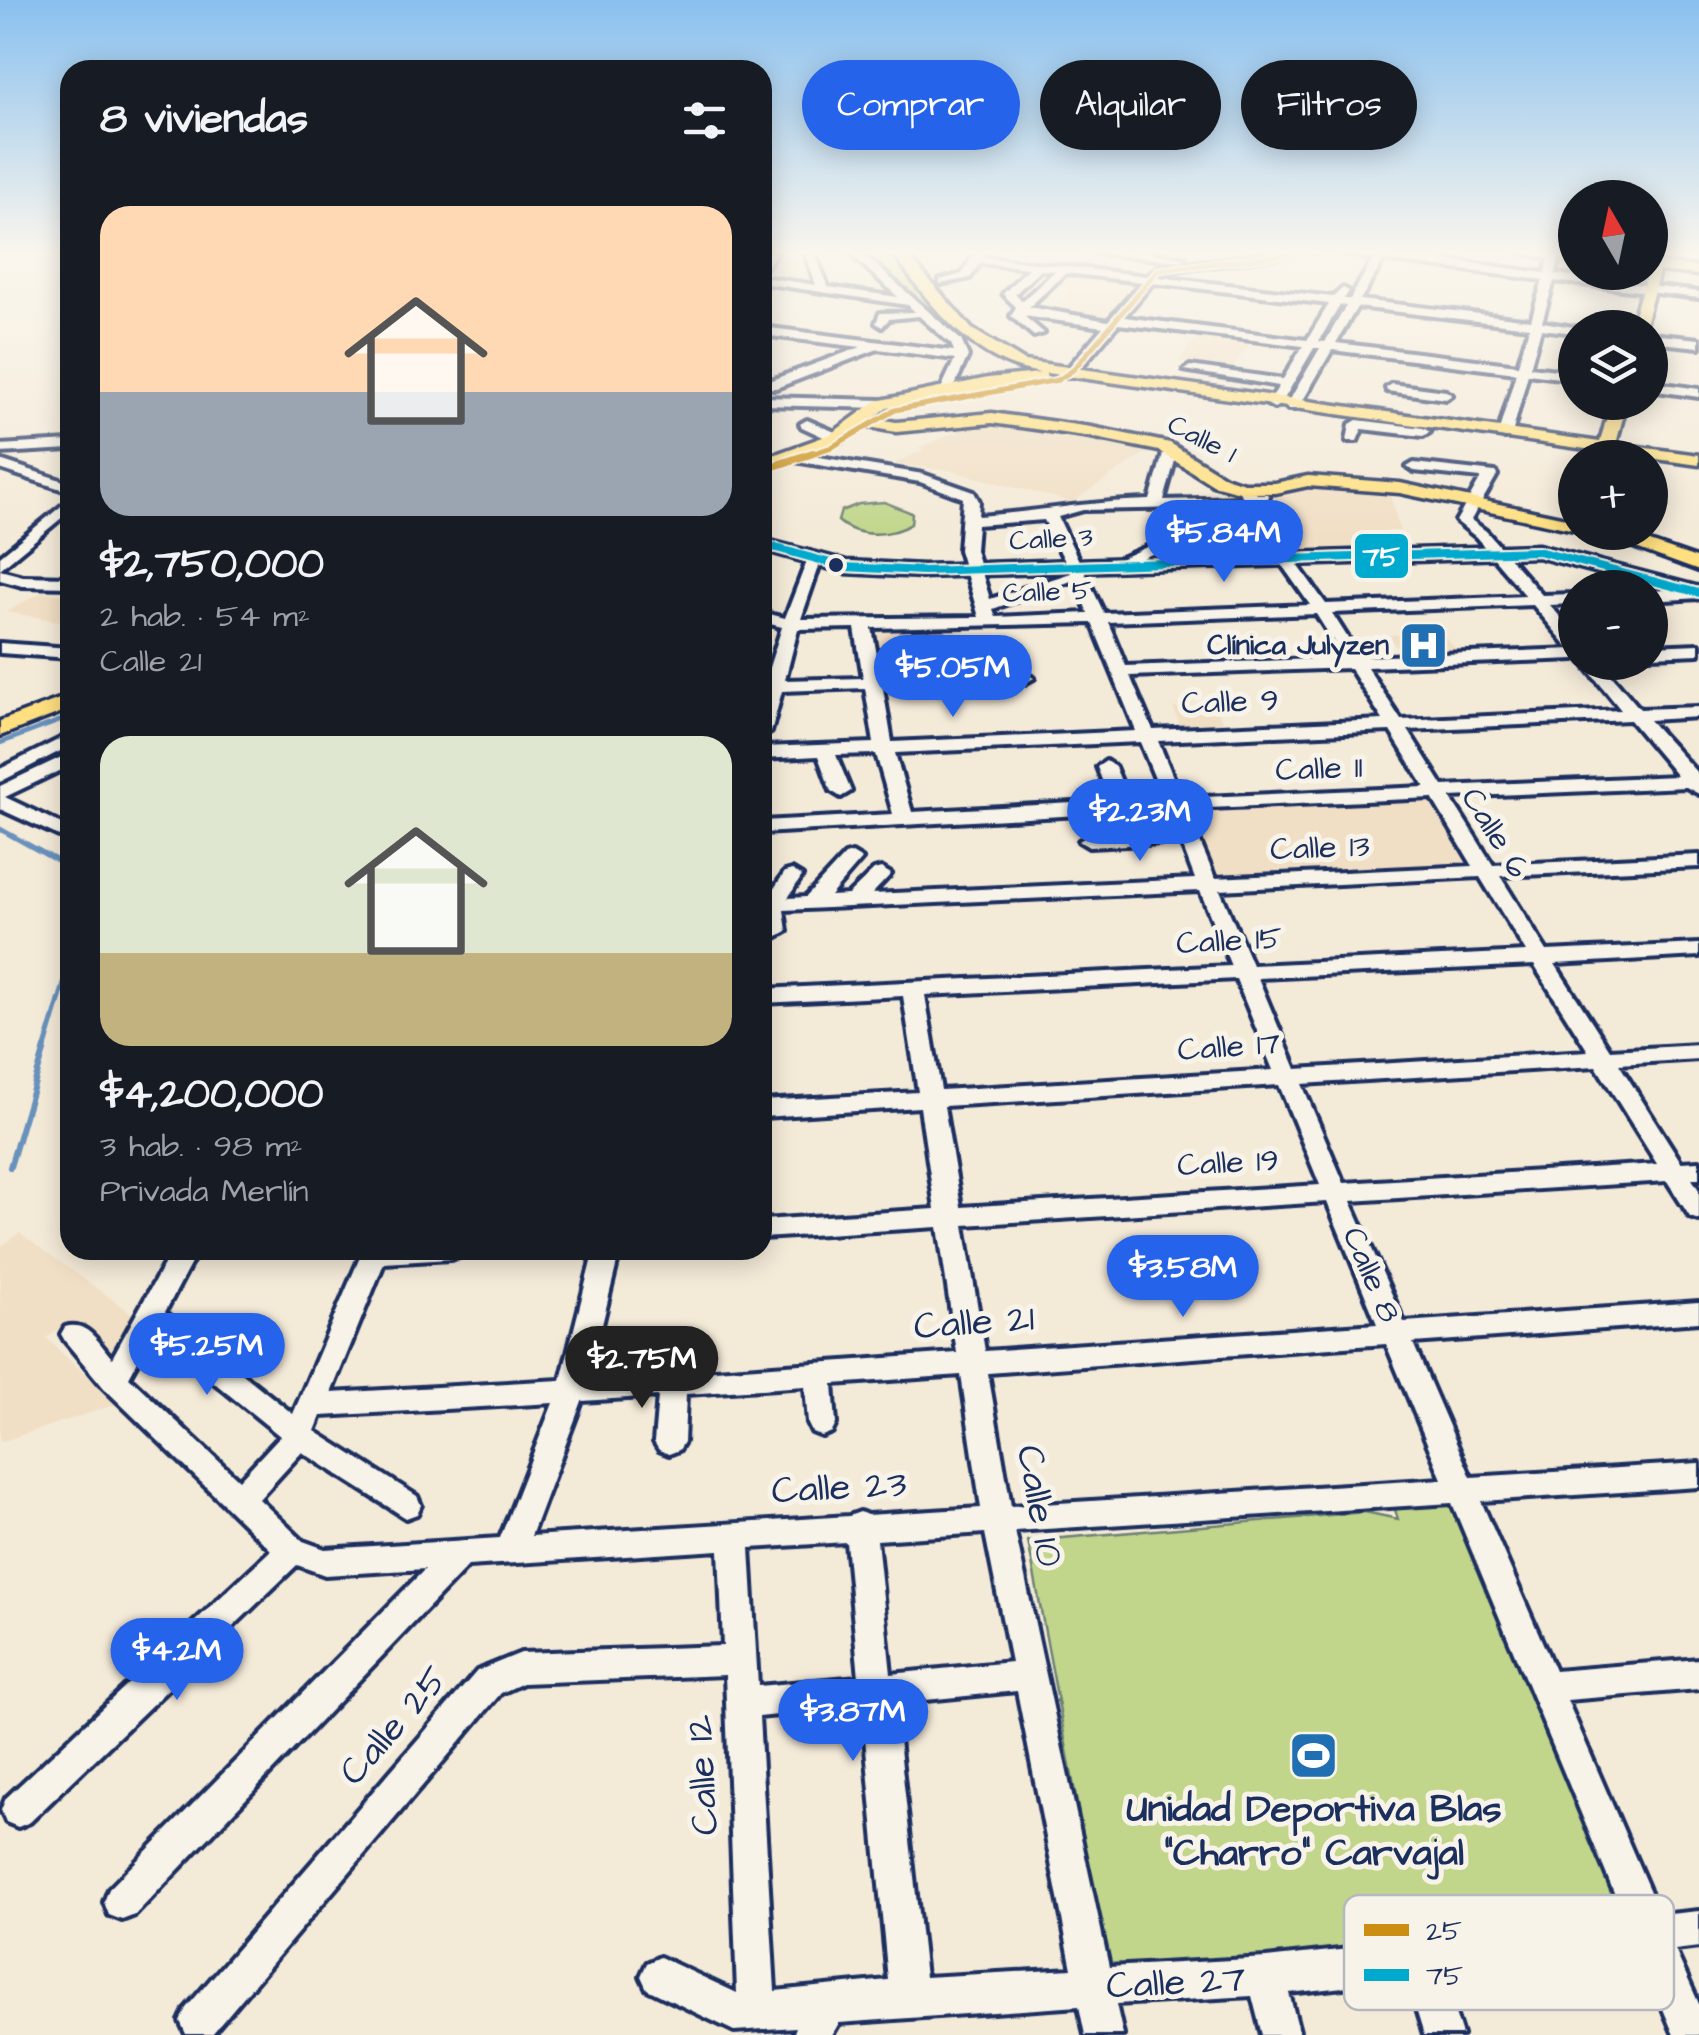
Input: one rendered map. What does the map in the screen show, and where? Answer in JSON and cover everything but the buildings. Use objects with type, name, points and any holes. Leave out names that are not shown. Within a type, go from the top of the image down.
[{"type":"main road","points":[[985,347],[1020,372],[1069,374],[1558,441]]},
{"type":"main road","points":[[991,387],[999,372],[994,356]]},
{"type":"main road","points":[[893,405],[991,387],[1020,372]]},
{"type":"main road","points":[[794,458],[837,438],[863,417],[893,405],[945,393],[1044,384],[1069,374]]},
{"type":"main road","points":[[772,464],[832,447],[863,417]]},
{"type":"main road","name":"Calle 1","points":[[863,417],[906,426],[992,418],[1142,440],[1172,450],[1248,495],[1327,481],[1476,502],[1558,522]]},
{"type":"main road","points":[[1668,456],[1699,460]]},
{"type":"main road","name":"Calle 3","points":[[772,547],[814,561],[885,569],[1073,571],[1118,563],[1496,551],[1561,554],[1699,593]]},
{"type":"main road","points":[[885,569],[968,550]]},
{"type":"main road","points":[[1654,550],[1699,565]]},
{"type":"main road","points":[[0,729],[60,705]]},
{"type":"street","points":[[772,378],[847,347]]},
{"type":"street","points":[[772,379],[883,347],[962,356]]},
{"type":"street","points":[[945,393],[962,356],[959,347]]},
{"type":"street","points":[[1069,374],[1094,347]]},
{"type":"street","points":[[1274,404],[1308,347]]},
{"type":"street","points":[[1293,406],[1328,347]]},
{"type":"street","points":[[1336,347],[1558,374]]},
{"type":"street","points":[[1505,434],[1529,347]]},
{"type":"street","points":[[1405,356],[1391,391],[1446,395]]},
{"type":"street","points":[[1190,370],[1289,378],[1311,376]]},
{"type":"street","points":[[1668,389],[1699,393]]},
{"type":"street","points":[[772,402],[863,417]]},
{"type":"street","points":[[807,424],[837,438]]},
{"type":"street","points":[[1352,438],[1358,424],[1423,432]]},
{"type":"street","points":[[0,449],[60,446]]},
{"type":"street","points":[[1156,504],[1172,450]]},
{"type":"street","points":[[794,458],[949,485],[972,501],[968,550],[986,615],[1073,571]]},
{"type":"street","points":[[0,464],[60,485]]},
{"type":"street","points":[[1414,466],[1490,474],[1463,521],[1481,534],[1558,622]]},
{"type":"street","points":[[969,521],[1049,515],[1083,506],[1248,495]]},
{"type":"street","name":"Calle 6","points":[[1248,495],[1260,522],[1396,726],[1483,872],[1602,1057],[1687,1171],[1699,1211]]},
{"type":"street","points":[[0,564],[60,512]]},
{"type":"street","name":"Calle 8","points":[[1049,515],[1121,671],[1335,1192],[1633,1895]]},
{"type":"street","points":[[1118,563],[1200,529],[1260,522]]},
{"type":"street","points":[[814,561],[772,686],[1025,678]]},
{"type":"street","points":[[0,575],[22,581],[60,582]]},
{"type":"street","points":[[1668,595],[1699,593]]},
{"type":"street","name":"Calle 5","points":[[772,620],[790,624],[863,624],[986,615],[1095,618],[1558,600]]},
{"type":"street","points":[[863,624],[884,748],[904,817]]},
{"type":"street","points":[[0,648],[60,652]]},
{"type":"street","points":[[1668,650],[1699,649]]},
{"type":"street","points":[[1121,671],[1558,655]]},
{"type":"street","points":[[1605,680],[1697,784]]},
{"type":"street","name":"Calle 9","points":[[772,753],[1699,712]]},
{"type":"street","points":[[0,776],[60,744]]},
{"type":"street","points":[[825,751],[840,791]]},
{"type":"street","points":[[0,798],[60,767]]},
{"type":"street","points":[[1106,768],[1122,806]]},
{"type":"street","name":"Calle 11","points":[[772,826],[1122,806],[1697,784]]},
{"type":"street","points":[[0,798],[60,830]]},
{"type":"street","points":[[1089,842],[1189,836]]},
{"type":"street","points":[[812,903],[852,860]]},
{"type":"street","name":"Calle 13","points":[[772,905],[1699,861]]},
{"type":"street","points":[[854,900],[881,874]]},
{"type":"street","points":[[772,900],[792,876]]},
{"type":"street","points":[[772,918],[776,931]]},
{"type":"street","name":"Calle 15","points":[[772,996],[1699,950]]},
{"type":"street","name":"Calle 10","points":[[913,989],[998,1521],[1104,2035]]},
{"type":"street","name":"Calle 17","points":[[772,1108],[1699,1052]]},
{"type":"street","name":"Calle 19","points":[[772,1228],[1687,1171]]},
{"type":"street","points":[[114,1380],[180,1260]]},
{"type":"street","points":[[241,1498],[299,1435],[315,1405],[372,1260]]},
{"type":"street","points":[[511,1548],[572,1391],[604,1260]]},
{"type":"street","name":"Calle 21","points":[[315,1405],[974,1364],[1699,1312]]},
{"type":"street","points":[[150,1315],[299,1435],[406,1505]]},
{"type":"street","points":[[18,1810],[292,1550],[114,1380],[75,1334]]},
{"type":"street","points":[[818,1374],[822,1424]]},
{"type":"street","points":[[669,1442],[673,1384]]},
{"type":"street","name":"Calle 23","points":[[292,1550],[325,1562],[1699,1474]]},
{"type":"street","points":[[860,1525],[908,1997]]},
{"type":"street","name":"Calle 12","points":[[734,1534],[757,2012]]},
{"type":"street","points":[[122,1902],[462,1552]]},
{"type":"street","name":"Calle 25","points":[[199,2021],[489,1682],[522,1668],[741,1660]]},
{"type":"street","points":[[1548,1687],[1699,1674]]},
{"type":"street","points":[[742,1703],[1032,1675]]},
{"type":"street","name":"Calle 27","points":[[1674,1932],[1699,1929]]},
{"type":"street","name":"Calle 27","points":[[660,1976],[734,2012],[820,2020],[908,1997],[1344,1969]]},
{"type":"street","points":[[1266,1977],[1281,2035]]},
{"type":"street","name":"Calle 8","points":[[1674,1991],[1693,2035]]},
{"type":"street","points":[[1435,2010],[1443,2035]]},
{"type":"shaded area","points":[[1189,347],[1247,347],[1233,368],[1178,361]]},
{"type":"shaded area","points":[[986,420],[1131,440],[1160,448],[1144,454],[1072,502],[948,470],[894,464],[924,450],[918,448]]},
{"type":"shaded area","points":[[1318,483],[1389,490],[1400,531],[1377,531],[1392,552],[1294,556],[1272,521],[1278,520],[1273,501],[1295,488]]},
{"type":"shaded area","points":[[41,592],[60,594],[60,621],[7,612]]},
{"type":"shaded area","points":[[972,628],[941,642],[939,675],[884,678],[878,673],[873,631]]},
{"type":"shaded area","name":"Clínica Julyzen","points":[[1441,633],[1462,655],[1406,657],[1387,635]]},
{"type":"shaded area","points":[[1215,706],[1226,729],[1182,730],[1173,708]]},
{"type":"shaded area","points":[[1433,802],[1473,866],[1218,880],[1186,812]]},
{"type":"shaded area","points":[[19,1233],[140,1319],[117,1361],[69,1322],[46,1338],[117,1404],[0,1442],[0,1247]]},
{"type":"green space","points":[[884,502],[912,513],[911,524],[874,534],[854,530],[838,521],[841,511],[859,504]]},
{"type":"green space","name":"Unidad Deportiva Blas \"Charro\" Carvajal","points":[[1454,1501],[1619,1895],[1344,1895],[1344,1959],[1111,1985],[1028,1541],[1365,1512],[1398,1519],[1393,1504]]},
{"type":"waterway","points":[[0,743],[60,721]]},
{"type":"waterway","points":[[0,829],[60,862]]},
{"type":"waterway","points":[[44,1051],[60,997]]},
{"type":"waterway","points":[[10,1167],[45,1048]]},
{"type":"transit line","name":"25","points":[[772,467],[832,447],[895,410],[1058,380],[1073,370],[1093,347]]},
{"type":"transit line","name":"75","points":[[772,547],[845,567],[923,571],[1538,551],[1699,593]]},
{"type":"place","name":"Clínica Julyzen","points":[[1424,645]]},
{"type":"place","name":"Unidad Deportiva Blas \"Charro\" Carvajal","points":[[1314,1756]]}]
